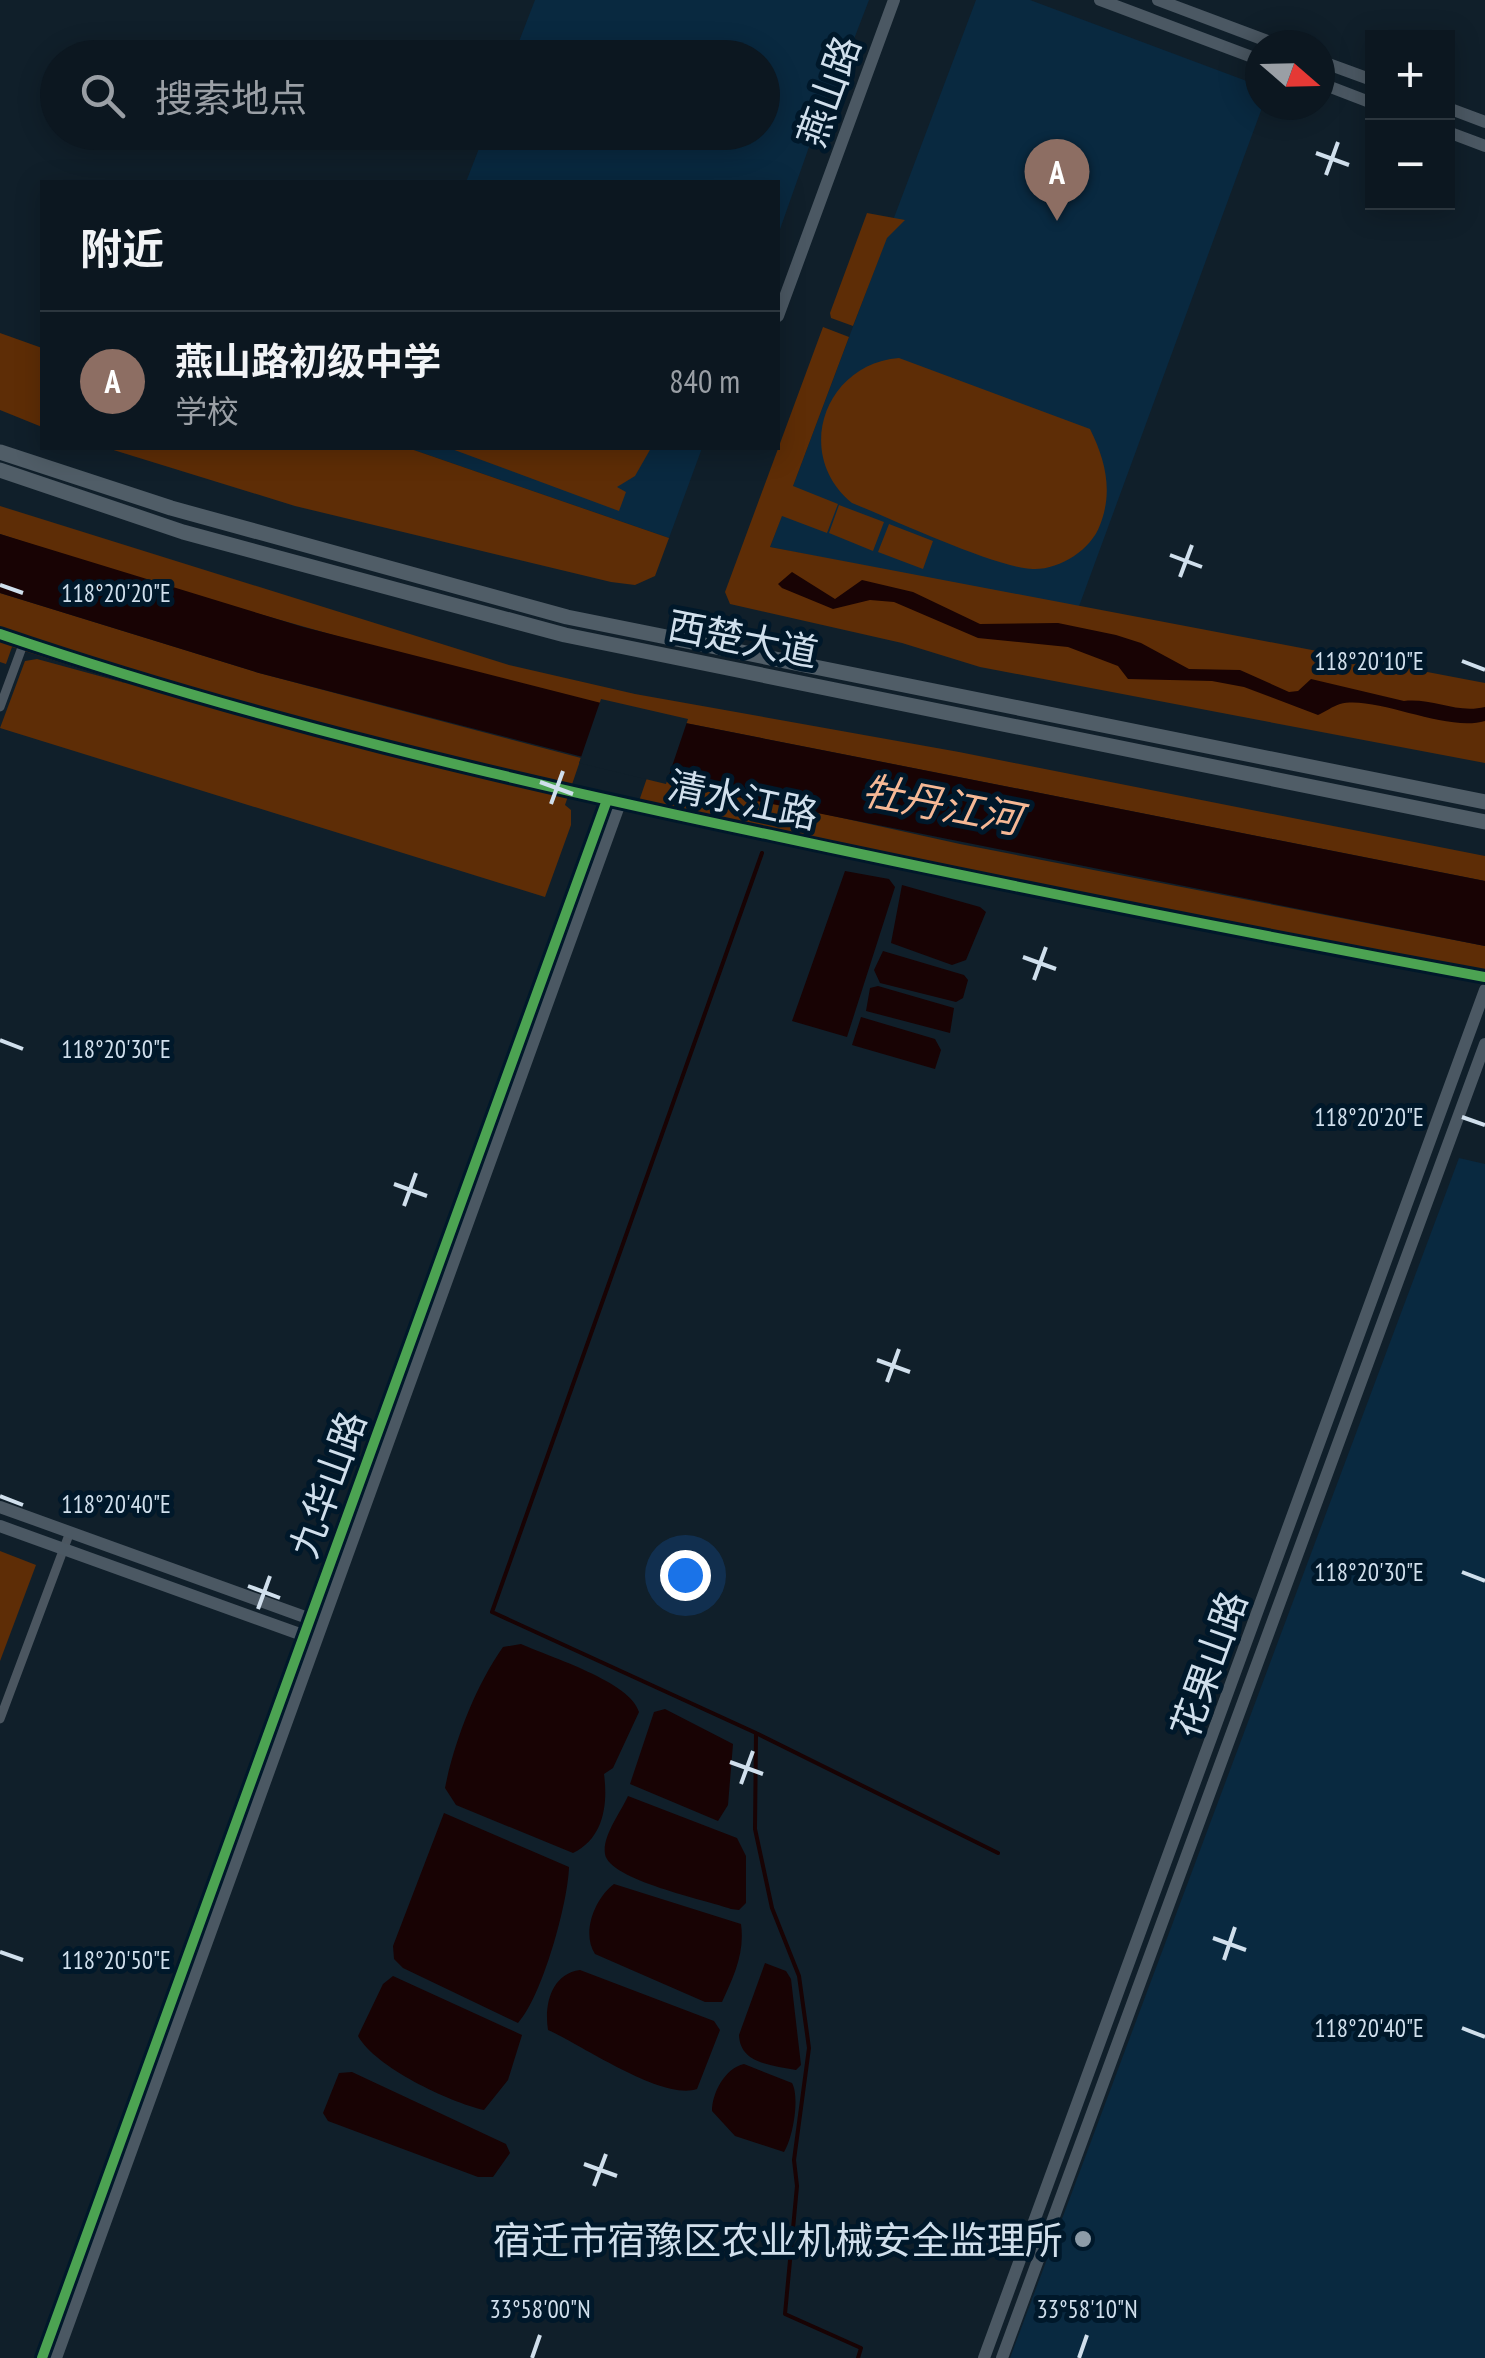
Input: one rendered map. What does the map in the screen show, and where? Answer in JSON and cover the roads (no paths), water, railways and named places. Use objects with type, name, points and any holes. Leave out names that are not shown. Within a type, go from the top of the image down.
[{"type":"highway","name":"西楚大道","points":[[0,452],[190,514],[567,617],[1485,802]]},
{"type":"highway","name":"西楚大道","points":[[0,470],[183,532],[564,635],[1485,822]]},
{"type":"street","name":"燕山路","points":[[780,311],[894,0]]},
{"type":"street","points":[[1100,0],[1245,54]]},
{"type":"street","points":[[1158,0],[1245,33]]},
{"type":"street","points":[[1335,66],[1365,77]]},
{"type":"street","points":[[1335,89],[1365,100]]},
{"type":"street","points":[[1455,111],[1485,122]]},
{"type":"street","points":[[1455,135],[1485,146]]},
{"type":"street","name":"清水江路","points":[[0,634],[347,739],[614,802],[1060,896],[1485,977]]},
{"type":"street","points":[[0,706],[24,642]]},
{"type":"street","name":"九华山路","points":[[56,2358],[317,1621],[614,802]]},
{"type":"street","name":"花果山路","points":[[984,2358],[1485,990]]},
{"type":"street","name":"花果山路","points":[[1002,2358],[1485,1044]]},
{"type":"street","points":[[0,1507],[317,1621]]},
{"type":"street","points":[[0,1526],[311,1638]]},
{"type":"street","points":[[0,1718],[70,1532]]},
{"type":"street","name":"九华山路","points":[[42,2358],[311,1638]]},
{"type":"water","name":"牡丹江河","points":[[0,534],[303,627],[660,718],[1485,881],[1485,946],[737,797],[259,673],[0,593]]},
{"type":"water","points":[[792,572],[835,599],[862,580],[913,592],[980,624],[1058,623],[1141,643],[1189,669],[1240,670],[1289,692],[1298,691],[1311,679],[1404,701],[1465,709],[1485,707],[1485,721],[1451,722],[1355,703],[1340,704],[1318,715],[1244,687],[1212,681],[1128,679],[1118,666],[1068,647],[978,638],[894,602],[870,600],[833,609],[782,588],[778,584]]},
{"type":"water","points":[[845,871],[889,879],[895,887],[847,1037],[792,1021]]},
{"type":"water","points":[[902,885],[986,912],[966,960],[952,965],[891,943]]},
{"type":"water","points":[[883,951],[964,975],[968,980],[963,998],[956,1002],[880,983],[874,970]]},
{"type":"water","points":[[878,986],[954,1008],[950,1033],[866,1011],[870,988]]},
{"type":"water","points":[[861,1017],[935,1039],[941,1050],[935,1069],[852,1045]]},
{"type":"water","points":[[521,1644],[606,1681],[633,1701],[639,1712],[613,1768],[604,1774],[602,1819],[591,1839],[573,1853],[456,1805],[445,1788],[475,1696],[503,1647]]},
{"type":"water","points":[[665,1709],[733,1744],[728,1805],[718,1821],[630,1784],[654,1712]]},
{"type":"water","points":[[628,1796],[737,1838],[746,1856],[746,1903],[739,1910],[731,1909],[640,1880],[611,1863],[605,1854],[606,1840]]},
{"type":"water","points":[[444,1813],[569,1867],[552,1949],[536,1993],[518,2023],[403,1968],[394,1959],[393,1946]]},
{"type":"water","points":[[614,1884],[741,1924],[740,1955],[722,2002],[705,2002],[595,1954],[589,1936],[592,1916]]},
{"type":"water","points":[[765,1963],[786,1971],[791,1979],[801,2065],[796,2070],[759,2062],[741,2045],[739,2035]]},
{"type":"water","points":[[580,1970],[714,2021],[720,2030],[697,2089],[682,2091],[643,2080],[548,2030],[547,2011],[556,1984]]},
{"type":"water","points":[[393,1976],[522,2035],[508,2080],[484,2110],[414,2082],[380,2060],[358,2036],[383,1984]]},
{"type":"water","points":[[744,2064],[792,2083],[794,2118],[784,2152],[735,2136],[712,2111],[721,2082],[731,2070]]},
{"type":"water","points":[[352,2072],[506,2144],[510,2153],[493,2177],[478,2177],[328,2121],[323,2113],[339,2073]]},
{"type":"waterway","points":[[762,853],[492,1612],[756,1733],[998,1853]]},
{"type":"waterway","points":[[756,1733],[755,1829],[772,1908],[799,1976],[809,2048],[794,2160],[797,2186],[785,2314],[861,2348],[858,2358]]},
{"type":"place","name":"燕山路初级中学","points":[[1057,221]]},
{"type":"place","name":"宿迁市宿豫区农业机械安全监理所","points":[[1083,2239]]}]
